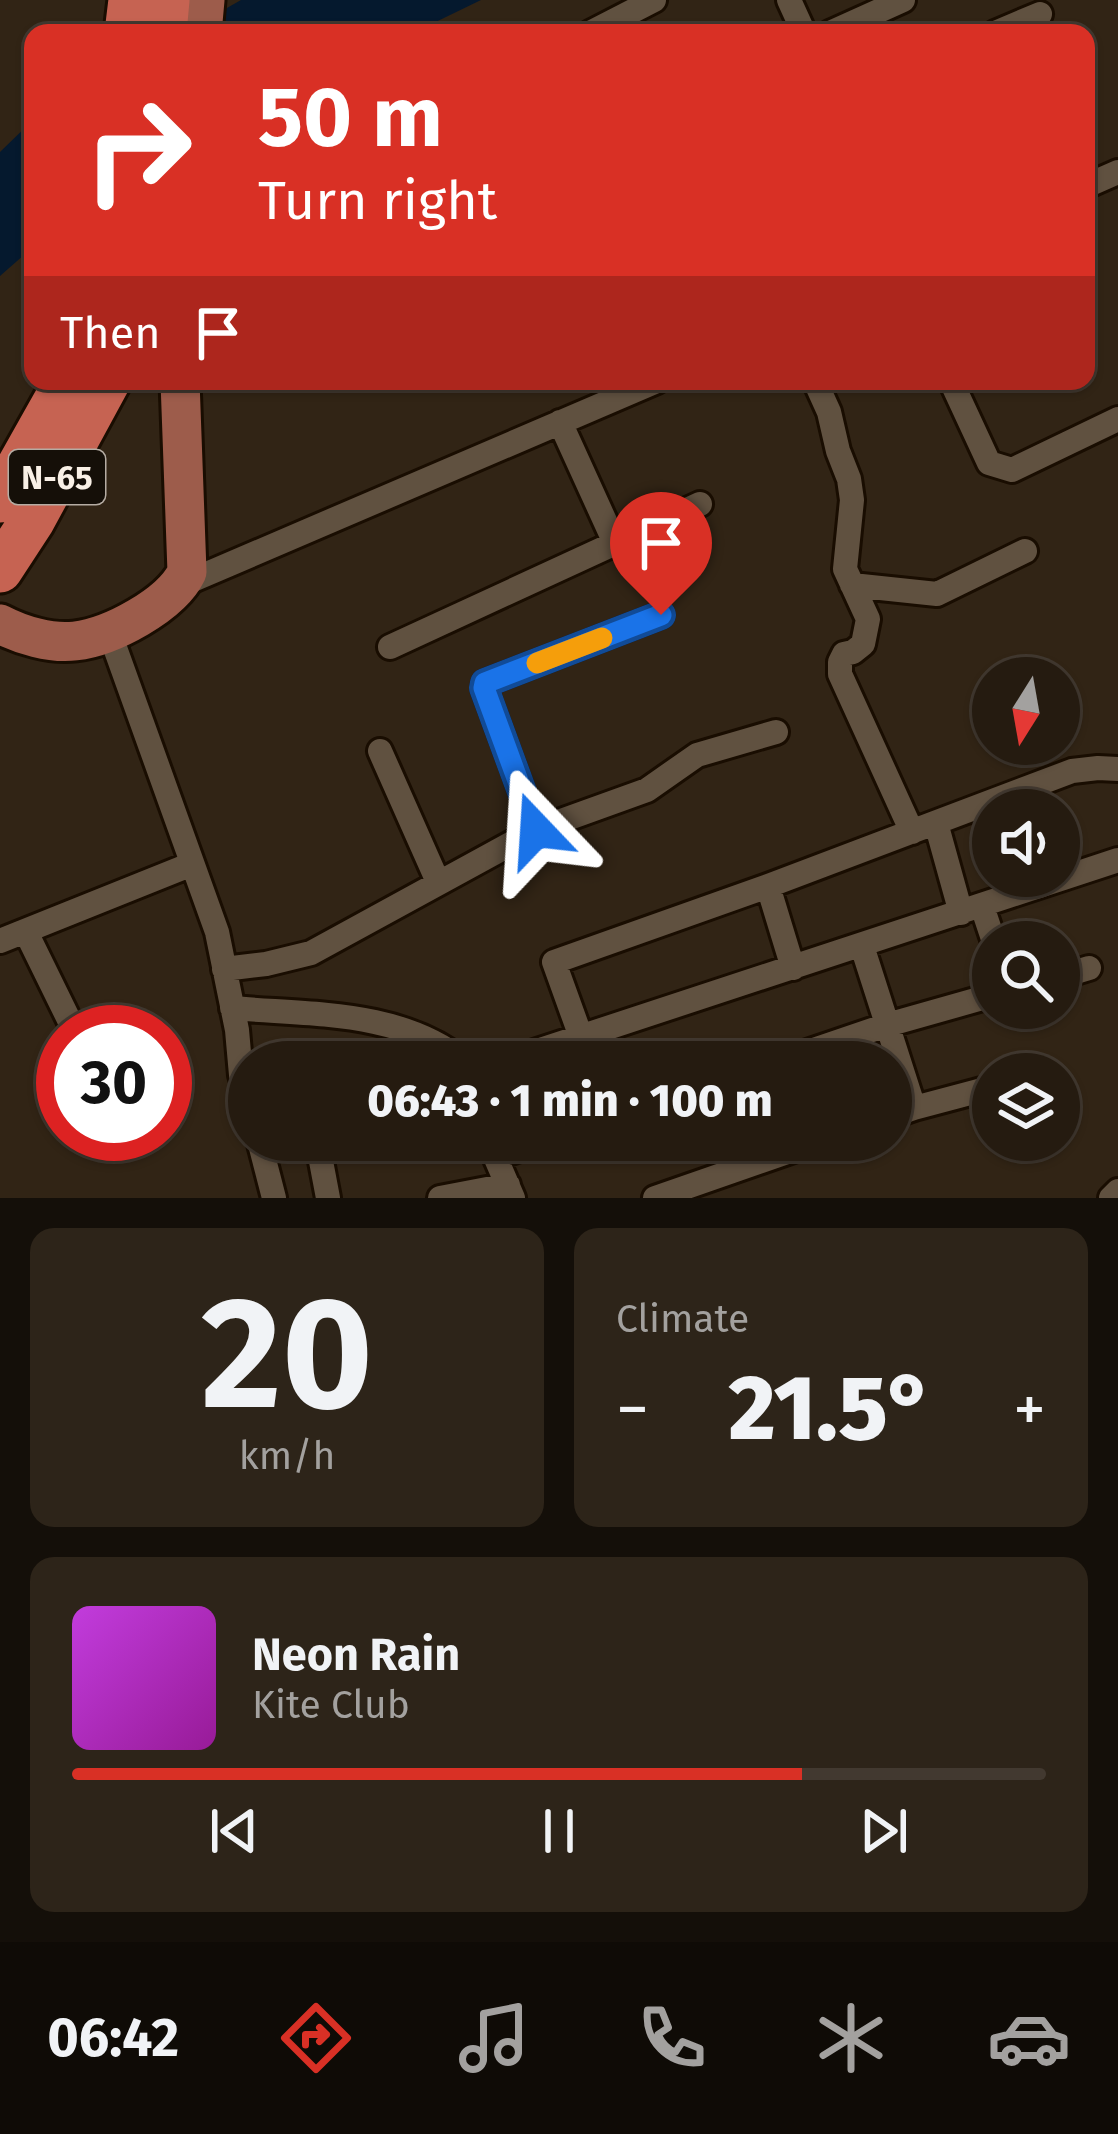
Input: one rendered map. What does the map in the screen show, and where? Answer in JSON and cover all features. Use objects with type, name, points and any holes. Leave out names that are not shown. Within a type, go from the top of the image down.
[{"type":"highway","name":"N-65","points":[[0,500],[62,390]]},
{"type":"highway","name":"N-65","points":[[0,570],[103,390]]},
{"type":"main road","points":[[0,624],[62,642],[80,641],[162,603],[181,585],[187,572],[180,390]]},
{"type":"street","points":[[607,24],[654,0]]},
{"type":"street","points":[[850,24],[903,0]]},
{"type":"street","points":[[1016,24],[1040,14]]},
{"type":"street","points":[[181,585],[636,390]]},
{"type":"street","points":[[819,390],[852,500],[844,569],[868,619],[863,644],[844,654],[840,674],[980,921]]},
{"type":"street","points":[[954,390],[989,463],[1012,470],[1118,419]]},
{"type":"street","points":[[560,422],[615,543]]},
{"type":"street","points":[[390,647],[700,504]]},
{"type":"street","points":[[852,586],[937,594],[1025,551]]},
{"type":"street","points":[[536,830],[485,683],[661,615]]},
{"type":"street","points":[[109,631],[217,932],[237,1041]]},
{"type":"street","points":[[224,969],[310,953],[536,830],[647,790],[697,755],[776,732]]},
{"type":"street","points":[[380,751],[438,882]]},
{"type":"street","points":[[581,1037],[554,962],[1072,771],[1118,769]]},
{"type":"street","points":[[569,1041],[1118,860]]},
{"type":"street","points":[[0,941],[192,864]]},
{"type":"street","points":[[768,886],[794,968]]},
{"type":"street","points":[[26,932],[62,1005]]},
{"type":"street","points":[[862,946],[890,1041]]},
{"type":"street","points":[[1080,970],[1089,968]]},
{"type":"street","points":[[840,1041],[972,1001]]},
{"type":"street","points":[[232,1008],[382,1022],[427,1041]]},
{"type":"street","points":[[912,1109],[972,1093]]},
{"type":"street","points":[[264,1161],[274,1198]]},
{"type":"street","points":[[321,1161],[328,1198]]},
{"type":"street","points":[[440,1198],[511,1191],[498,1161]]},
{"type":"street","points":[[655,1198],[762,1161]]},
{"type":"street","points":[[1111,1198],[1118,1191]]},
{"type":"water","points":[[241,0],[481,0],[432,24],[199,24]]},
{"type":"water","points":[[24,129],[24,255],[0,276],[0,152]]},
{"type":"slow traffic","points":[[537,663],[602,638]]},
{"type":"route","points":[[536,830],[485,683],[661,615]]}]
